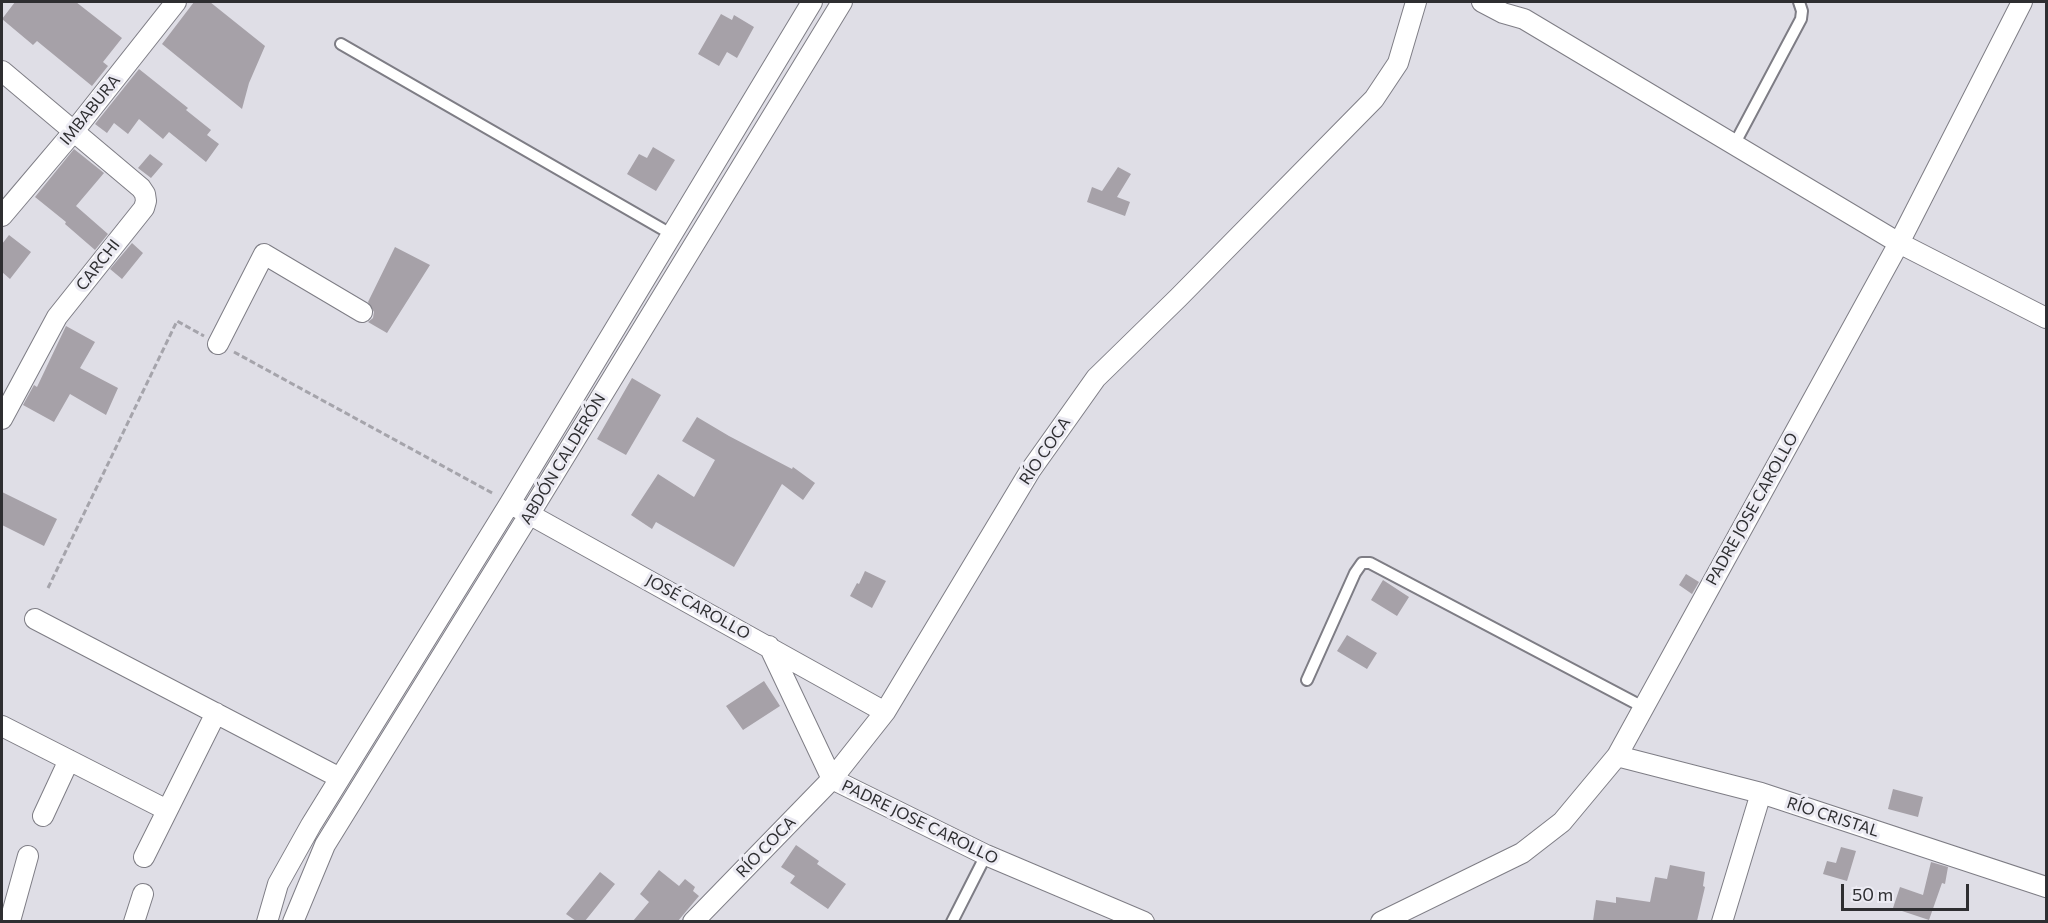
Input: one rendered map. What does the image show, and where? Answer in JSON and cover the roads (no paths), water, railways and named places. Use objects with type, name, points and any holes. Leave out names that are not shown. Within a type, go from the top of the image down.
[{"type":"street","name":"IMBABURA","points":[[2,216],[74,131],[176,2]]},
{"type":"street","name":"ABDÓN CALDERÓN","points":[[267,921],[278,884],[340,778],[510,503],[670,234],[812,2]]},
{"type":"street","name":"ABDÓN CALDERÓN","points":[[293,921],[325,845],[842,2]]},
{"type":"street","name":"RÍO COCA","points":[[693,921],[832,779],[885,711],[1030,471],[1096,378],[1374,99],[1398,63],[1416,2]]},
{"type":"street","points":[[1482,2],[1503,13],[1524,19],[1899,243],[2046,318]]},
{"type":"street","name":"PADRE JOSE CAROLLO","points":[[1381,921],[1522,853],[1562,822],[1617,756],[1899,243],[2022,2]]},
{"type":"street","points":[[2,71],[74,131]]},
{"type":"street","name":"CARCHI","points":[[2,419],[57,318],[144,208],[146,201],[141,188],[74,131]]},
{"type":"street","points":[[218,344],[264,254],[362,312]]},
{"type":"street","name":"JOSÉ CAROLLO","points":[[510,503],[885,711]]},
{"type":"street","points":[[35,619],[340,778]]},
{"type":"street","name":"PADRE JOSE CAROLLO","points":[[769,646],[832,779],[986,855],[1144,921]]},
{"type":"street","points":[[144,857],[216,713]]},
{"type":"street","points":[[2,726],[167,810]]},
{"type":"street","name":"RÍO CRISTAL","points":[[1617,756],[1761,793],[2046,887]]},
{"type":"street","points":[[43,816],[69,760]]},
{"type":"street","points":[[1722,921],[1761,793]]},
{"type":"street","points":[[8,920],[28,856]]},
{"type":"street","points":[[134,921],[143,894]]},
{"type":"lane","points":[[1734,145],[1801,19],[1802,11],[1799,2]]},
{"type":"lane","points":[[341,44],[670,234]]},
{"type":"lane","points":[[1307,680],[1362,562],[1370,563],[1643,707]]},
{"type":"lane","points":[[952,921],[986,855]]}]
